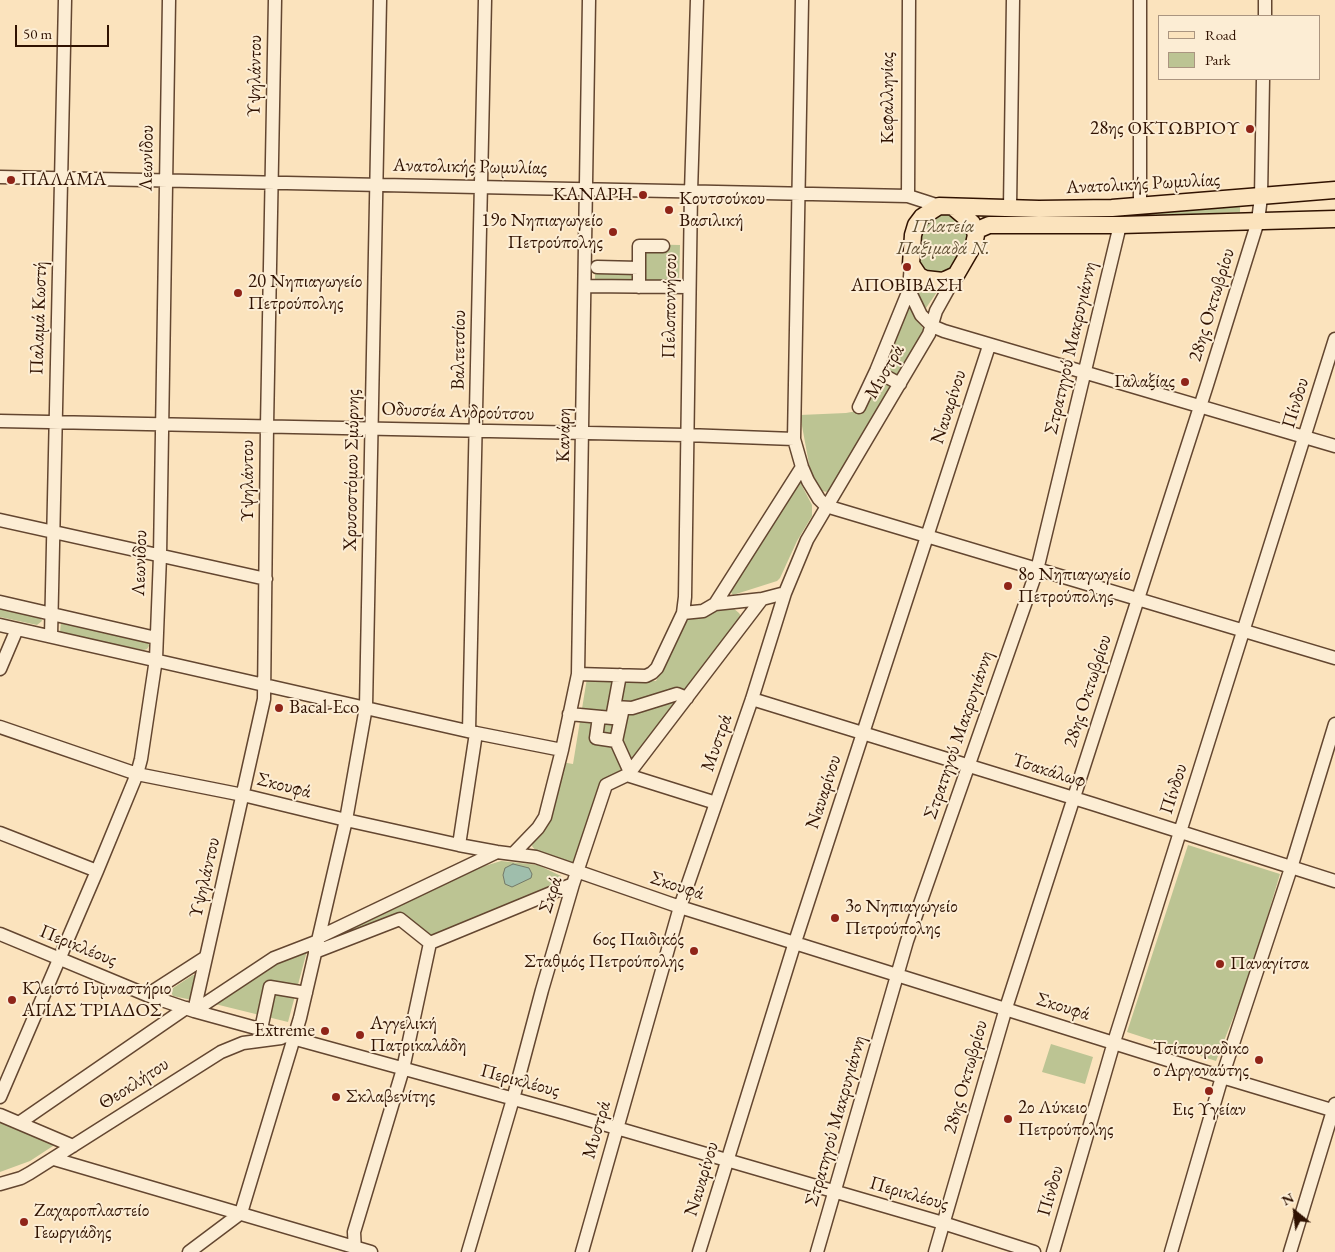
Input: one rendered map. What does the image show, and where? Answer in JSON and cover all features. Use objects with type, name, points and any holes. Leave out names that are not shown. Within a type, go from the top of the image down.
[{"type":"main road","name":"Ανατολικής Ρωμυλίας","points":[[946,206],[1040,209],[1140,207],[1335,190]]},
{"type":"main road","points":[[946,206],[969,220],[975,231],[974,244],[956,274],[943,281],[925,279],[919,276],[911,264],[913,235],[916,225],[925,214],[946,206]]},
{"type":"main road","name":"Ανατολικής Ρωμυλίας","points":[[975,231],[990,225],[1120,225],[1335,219]]},
{"type":"street","name":"Παλαμά Κωστή","points":[[51,636],[66,0]]},
{"type":"street","name":"Λεωνίδου","points":[[0,1097],[60,960],[137,774],[141,759],[156,659],[160,556],[169,0]]},
{"type":"street","name":"Υψηλάντου","points":[[190,1009],[206,957],[264,699],[275,0]]},
{"type":"street","name":"Χρυσοστόμου Σμύρνης","points":[[241,1213],[306,993],[346,820],[366,707],[380,0]]},
{"type":"street","name":"Βαλτετσίου","points":[[459,845],[473,732],[485,0]]},
{"type":"street","name":"Κανάρη","points":[[512,854],[538,828],[545,817],[578,674],[589,0]]},
{"type":"street","name":"Πελοποννήσου","points":[[683,613],[685,596],[691,192],[697,0]]},
{"type":"street","points":[[802,0],[794,439],[802,467],[812,487],[826,506],[1335,658]]},
{"type":"street","name":"Κεφαλληνίας","points":[[908,196],[909,0]]},
{"type":"street","points":[[1010,208],[1014,0]]},
{"type":"street","points":[[1140,0],[1140,207]]},
{"type":"street","points":[[1265,0],[1265,15]]},
{"type":"street","name":"28ης Οκτωβρίου","points":[[935,1252],[1006,1008],[1258,221],[1261,197],[1263,80]]},
{"type":"street","name":"Ανατολικής Ρωμυλίας","points":[[0,177],[908,196],[946,206]]},
{"type":"street","name":"Στρατηγού Μακρυγιάννη","points":[[817,1252],[907,941],[1037,570],[1120,225]]},
{"type":"street","points":[[639,287],[639,246],[663,246]]},
{"type":"street","points":[[859,407],[909,290],[911,264]]},
{"type":"street","points":[[596,267],[639,268]]},
{"type":"street","name":"Μυστρά","points":[[582,1252],[680,908],[752,699],[785,594],[807,540],[929,334],[936,311],[956,274]]},
{"type":"street","points":[[585,286],[689,287]]},
{"type":"street","points":[[909,290],[921,315],[932,326],[989,346],[1085,372],[1335,446]]},
{"type":"street","name":"Πίνδου","points":[[1053,1252],[1114,1042],[1335,339]]},
{"type":"street","name":"Ναυαρίνου","points":[[699,1252],[795,942],[989,346]]},
{"type":"street","points":[[876,371],[900,384]]},
{"type":"street","name":"Οδυσσέα Ανδρούτσου","points":[[0,422],[371,428],[794,439]]},
{"type":"street","points":[[716,604],[773,510],[802,467]]},
{"type":"street","points":[[0,520],[266,579]]},
{"type":"street","points":[[578,674],[646,676],[657,668],[683,613],[703,611],[716,604],[762,599],[785,594]]},
{"type":"street","name":"Σκρά","points":[[468,1252],[573,884],[606,785],[629,774],[762,599]]},
{"type":"street","points":[[0,602],[156,638]]},
{"type":"street","points":[[0,669],[9,627],[16,606]]},
{"type":"street","points":[[75,642],[79,621]]},
{"type":"street","points":[[9,627],[473,732],[562,750]]},
{"type":"street","points":[[116,650],[122,630]]},
{"type":"street","points":[[620,675],[616,741],[629,774],[716,803]]},
{"type":"street","points":[[619,708],[632,708],[677,694],[687,698]]},
{"type":"street","name":"Τσακάλωφ","points":[[752,699],[1180,831],[1335,881]]},
{"type":"street","points":[[569,714],[612,718],[619,708]]},
{"type":"street","points":[[600,717],[596,738],[616,741]]},
{"type":"street","points":[[1171,1252],[1222,1077],[1291,868],[1335,724]]},
{"type":"street","name":"Σκουφά","points":[[0,727],[137,774],[243,795],[459,845],[536,857],[680,908],[795,942],[1222,1077],[1334,1108]]},
{"type":"street","points":[[0,832],[97,871]]},
{"type":"street","points":[[318,944],[497,852]]},
{"type":"street","points":[[430,943],[573,884]]},
{"type":"street","points":[[19,1123],[190,1009],[274,958],[400,919],[430,943]]},
{"type":"street","name":"Περικλέους","points":[[0,934],[147,995],[190,1009],[513,1099],[943,1223],[1034,1252]]},
{"type":"street","points":[[355,1250],[354,1232],[403,1069],[430,943]]},
{"type":"street","points":[[147,995],[206,957]]},
{"type":"street","points":[[261,1029],[270,987],[306,993]]},
{"type":"street","name":"Θεοκλήτου","points":[[1,1186],[22,1178],[54,1159],[221,1052],[253,1041],[294,1038]]},
{"type":"street","points":[[1290,1252],[1334,1108]]},
{"type":"street","points":[[0,1115],[73,1146]]},
{"type":"street","points":[[54,1159],[241,1213],[355,1250],[371,1252]]},
{"type":"street","points":[[189,1252],[241,1213]]},
{"type":"green space","points":[[1240,205],[1240,212],[1146,216],[1120,220],[982,218],[983,212]]},
{"type":"green space","name":"Πλατεία Παξιμαδά Ν.","points":[[950,211],[965,227],[968,236],[967,241],[954,266],[949,270],[938,273],[921,270],[917,253],[919,240],[928,217]]},
{"type":"green space","points":[[637,244],[680,245],[679,285],[595,284],[595,266],[637,266]]},
{"type":"green space","points":[[917,284],[939,288],[926,308],[918,300]]},
{"type":"green space","points":[[909,306],[925,334],[832,489],[827,492],[822,491],[814,480],[809,464],[800,415],[846,413],[862,410],[892,354],[893,343]]},
{"type":"green space","points":[[800,482],[812,505],[812,516],[797,541],[780,578],[777,581],[733,595],[730,591]]},
{"type":"green space","points":[[0,606],[41,618],[42,621],[37,625],[0,617]]},
{"type":"green space","points":[[733,608],[742,618],[631,764],[603,783],[576,865],[535,850],[532,846],[533,841],[561,762],[573,764],[587,678],[656,681],[686,615],[705,617],[713,611]]},
{"type":"green space","points":[[61,622],[148,640],[149,646],[144,650],[62,634],[60,632]]},
{"type":"green space","points":[[1188,845],[1280,874],[1249,978],[1216,1061],[1127,1032]]},
{"type":"green space","points":[[501,861],[538,865],[561,876],[563,883],[439,936],[427,936],[400,915],[339,937],[338,933],[475,869]]},
{"type":"green space","points":[[307,951],[288,1022],[215,1004],[273,963]]},
{"type":"green space","points":[[193,975],[197,975],[192,1000],[173,996],[171,992],[173,988]]},
{"type":"green space","points":[[1051,1044],[1093,1057],[1085,1084],[1042,1072]]},
{"type":"green space","points":[[0,1122],[56,1144],[30,1161],[0,1172]]},
{"type":"shaded area","points":[[513,864],[529,868],[532,874],[531,878],[512,887],[505,884],[503,875],[505,868]]},
{"type":"place","name":"28ης ΟΚΤΩΒΡΙΟΥ","points":[[1250,129]]},
{"type":"place","name":"ΠΑΛΑΜΑ","points":[[11,180]]},
{"type":"place","name":"ΚΑΝΑΡΗ","points":[[643,195]]},
{"type":"place","name":"Κουτσούκου Βασιλική","points":[[669,210]]},
{"type":"place","name":"19ο Νηπιαγωγείο Πετρούπολης","points":[[613,232]]},
{"type":"place","name":"ΑΠΟΒΙΒΑΣΗ","points":[[907,267]]},
{"type":"place","name":"20 Νηπιαγωγείο Πετρούπολης","points":[[238,293]]},
{"type":"place","name":"Γαλαξίας","points":[[1185,382]]},
{"type":"place","name":"8ο Νηπιαγωγείο Πετρούπολης","points":[[1008,586]]},
{"type":"place","name":"Bacal-Eco","points":[[279,708]]},
{"type":"place","name":"3ο Νηπιαγωγείο Πετρούπολης","points":[[835,918]]},
{"type":"place","name":"6ος Παιδικός Σταθμός Πετρούπολης","points":[[694,951]]},
{"type":"place","name":"Παναγίτσα","points":[[1220,964]]},
{"type":"place","name":"Κλειστό Γυμναστήριο ΑΓΙΑΣ ΤΡΙΑΔΟΣ","points":[[12,1000]]},
{"type":"place","name":"Extreme","points":[[325,1031]]},
{"type":"place","name":"Αγγελική Πατρικαλάδη","points":[[360,1035]]},
{"type":"place","name":"Τσίπουραδικο ο Αργοναύτης","points":[[1259,1060]]},
{"type":"place","name":"Εις Υγείαν","points":[[1209,1091]]},
{"type":"place","name":"Σκλαβενίτης","points":[[336,1097]]},
{"type":"place","name":"2ο Λύκειο Πετρούπολης","points":[[1008,1119]]},
{"type":"place","name":"Ζαχαροπλαστείο Γεωργιάδης","points":[[24,1222]]}]
